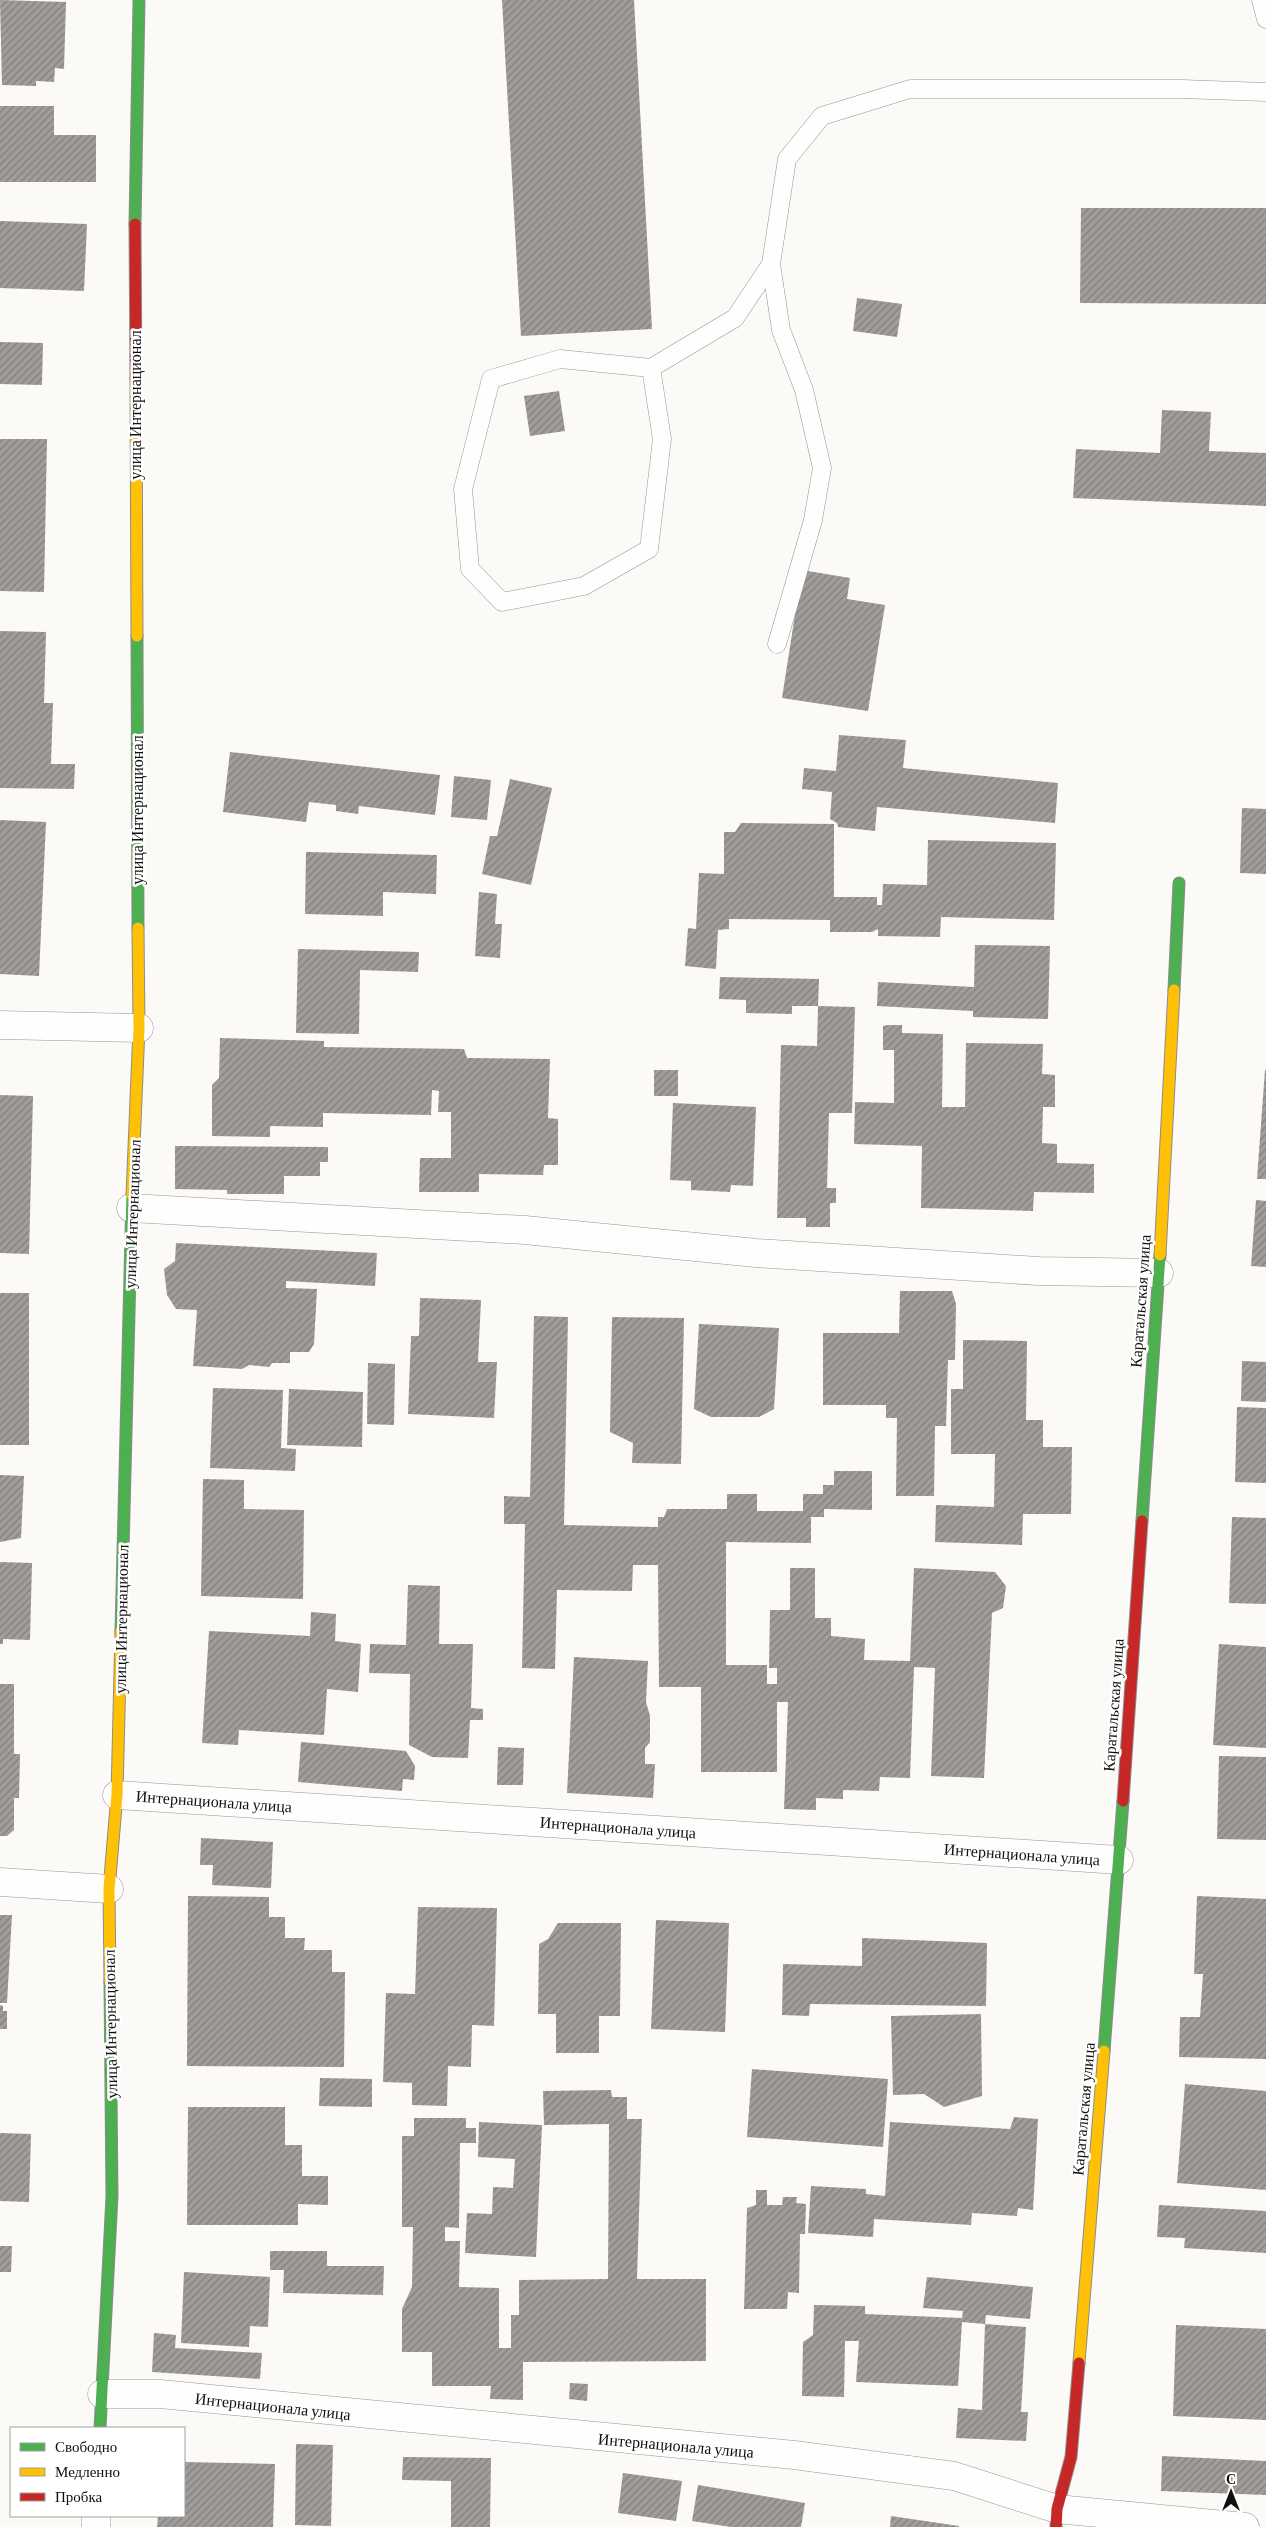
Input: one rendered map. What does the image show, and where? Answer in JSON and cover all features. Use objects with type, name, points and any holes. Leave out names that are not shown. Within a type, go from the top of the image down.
[{"type":"street","name":"улица Интернационал","points":[[100,2427],[112,2196],[109,1889],[117,1795],[131,1208],[139,1028],[136,233],[139,0]]},
{"type":"street","name":"Каратальская улица","points":[[1057,2518],[1071,2457],[1119,1860],[1159,1273],[1178,883]]},
{"type":"street","points":[[0,1025],[139,1028]]},
{"type":"street","points":[[131,1208],[525,1230],[765,1254],[1038,1271],[1159,1273]]},
{"type":"street","name":"Интернационала улица","points":[[117,1795],[1119,1860]]},
{"type":"street","points":[[0,1882],[109,1889]]},
{"type":"street","name":"Интернационала улица","points":[[102,2394],[160,2394],[794,2455],[954,2476],[1057,2518],[1244,2527]]},
{"type":"lane","points":[[1261,0],[1266,18]]},
{"type":"lane","points":[[778,644],[813,520],[822,468],[804,390],[781,330],[771,264],[787,159],[822,116],[910,89],[1182,89],[1266,92]]},
{"type":"lane","points":[[652,368],[662,439],[649,549],[584,586],[502,602],[470,569],[463,489],[492,379],[560,359],[652,368],[735,318],[771,264]]},
{"type":"building","points":[[0,0],[66,2],[64,69],[55,68],[54,82],[36,81],[36,86],[2,85]]},
{"type":"building","points":[[502,0],[634,0],[652,329],[521,336]]},
{"type":"building","points":[[0,106],[54,106],[54,135],[96,135],[96,182],[0,182]]},
{"type":"building","points":[[1081,208],[1266,208],[1266,304],[1080,303]]},
{"type":"building","points":[[0,221],[87,224],[84,291],[0,288]]},
{"type":"building","points":[[857,298],[902,304],[897,337],[853,331]]},
{"type":"building","points":[[0,342],[43,343],[42,385],[0,384]]},
{"type":"building","points":[[559,391],[565,431],[530,436],[524,396]]},
{"type":"building","points":[[1162,410],[1211,412],[1209,451],[1266,453],[1266,506],[1073,498],[1076,449],[1160,453]]},
{"type":"building","points":[[0,439],[47,439],[44,592],[0,591]]},
{"type":"building","points":[[802,570],[850,578],[847,599],[885,605],[868,711],[782,698]]},
{"type":"building","points":[[0,631],[46,632],[44,703],[53,703],[51,764],[75,764],[74,789],[0,788]]},
{"type":"building","points":[[839,735],[906,740],[903,768],[1058,783],[1055,823],[877,807],[875,831],[838,827],[837,823],[830,819],[832,792],[802,789],[804,768],[836,771]]},
{"type":"building","points":[[230,752],[440,775],[435,815],[359,806],[358,814],[336,811],[336,805],[309,802],[306,822],[223,812]]},
{"type":"building","points":[[454,776],[491,780],[487,820],[451,817]]},
{"type":"building","points":[[510,779],[552,788],[531,885],[482,874],[490,836],[497,836]]},
{"type":"building","points":[[1242,808],[1266,809],[1266,874],[1240,873]]},
{"type":"building","points":[[0,820],[46,822],[39,976],[0,974]]},
{"type":"building","points":[[741,823],[834,824],[834,897],[877,897],[877,905],[882,905],[883,884],[927,885],[928,840],[1056,843],[1054,920],[941,917],[940,937],[878,936],[878,929],[872,932],[830,932],[830,920],[729,919],[729,929],[718,930],[716,969],[685,966],[688,928],[696,929],[699,873],[724,874],[724,832],[735,832]]},
{"type":"building","points":[[306,852],[437,855],[436,894],[383,892],[383,916],[305,914]]},
{"type":"building","points":[[479,892],[497,894],[495,924],[502,924],[500,958],[475,956]]},
{"type":"building","points":[[975,945],[1050,946],[1048,1019],[973,1017],[973,1011],[877,1006],[878,982],[974,987]]},
{"type":"building","points":[[298,949],[419,952],[418,972],[360,970],[359,1034],[296,1033]]},
{"type":"building","points":[[720,977],[819,979],[818,1006],[792,1006],[792,1014],[746,1013],[746,1000],[719,999]]},
{"type":"building","points":[[818,1006],[855,1007],[852,1113],[829,1113],[827,1188],[836,1188],[836,1203],[830,1203],[830,1227],[806,1227],[806,1218],[777,1218],[781,1045],[817,1046]]},
{"type":"building","points":[[902,1025],[902,1033],[943,1034],[942,1107],[965,1107],[966,1043],[1043,1044],[1042,1074],[1055,1075],[1055,1107],[1043,1107],[1042,1143],[1057,1144],[1057,1163],[1094,1164],[1094,1193],[1034,1192],[1033,1211],[921,1208],[922,1146],[854,1144],[855,1102],[894,1103],[894,1050],[883,1050],[883,1026]]},
{"type":"building","points":[[220,1038],[324,1041],[324,1047],[464,1049],[467,1058],[550,1059],[548,1118],[558,1119],[558,1165],[544,1165],[543,1175],[479,1174],[479,1192],[419,1192],[420,1158],[451,1158],[451,1112],[438,1112],[439,1091],[432,1090],[431,1115],[323,1113],[323,1127],[270,1126],[270,1137],[212,1136],[212,1085],[219,1078]]},
{"type":"building","points":[[654,1070],[678,1070],[678,1096],[654,1096]]},
{"type":"building","points":[[1265,1070],[1266,1179],[1257,1179]]},
{"type":"building","points":[[0,1095],[33,1096],[29,1254],[0,1253]]},
{"type":"building","points":[[673,1103],[756,1107],[753,1186],[731,1185],[730,1192],[691,1190],[691,1181],[670,1180]]},
{"type":"building","points":[[175,1146],[328,1147],[328,1162],[320,1162],[320,1176],[284,1176],[284,1194],[227,1194],[227,1190],[175,1189]]},
{"type":"building","points":[[1256,1200],[1266,1201],[1266,1267],[1251,1266]]},
{"type":"building","points":[[176,1243],[377,1253],[375,1286],[286,1281],[286,1288],[317,1289],[314,1344],[309,1352],[290,1352],[290,1363],[272,1363],[269,1367],[249,1365],[242,1369],[193,1366],[197,1310],[176,1309],[167,1295],[164,1269],[175,1261]]},
{"type":"building","points":[[900,1291],[952,1291],[956,1304],[955,1360],[948,1360],[946,1426],[935,1426],[934,1496],[896,1496],[897,1418],[886,1418],[886,1405],[823,1405],[823,1333],[899,1333]]},
{"type":"building","points":[[0,1293],[29,1293],[29,1445],[0,1445]]},
{"type":"building","points":[[420,1298],[481,1300],[478,1362],[497,1362],[494,1418],[408,1414],[411,1336],[419,1336]]},
{"type":"building","points":[[534,1316],[568,1317],[564,1525],[658,1527],[658,1517],[664,1517],[667,1509],[727,1509],[727,1494],[757,1494],[757,1511],[803,1511],[803,1494],[823,1494],[823,1485],[834,1485],[834,1471],[872,1471],[872,1510],[824,1509],[824,1517],[811,1517],[811,1543],[726,1542],[726,1665],[767,1665],[767,1684],[777,1684],[777,1668],[769,1668],[770,1610],[790,1610],[790,1568],[815,1568],[815,1618],[831,1618],[831,1636],[865,1639],[864,1660],[910,1661],[914,1568],[995,1572],[1006,1586],[1003,1608],[992,1613],[984,1778],[931,1776],[935,1668],[914,1667],[910,1778],[880,1777],[879,1791],[843,1790],[843,1799],[816,1798],[816,1810],[784,1809],[788,1702],[777,1702],[777,1772],[701,1772],[701,1687],[659,1687],[658,1565],[633,1565],[632,1591],[557,1590],[555,1669],[522,1668],[525,1524],[504,1524],[504,1496],[530,1497]]},
{"type":"building","points":[[612,1317],[684,1318],[681,1464],[632,1463],[633,1443],[610,1432]]},
{"type":"building","points":[[699,1324],[779,1328],[774,1409],[759,1417],[711,1417],[694,1409]]},
{"type":"building","points":[[963,1340],[1027,1341],[1026,1420],[1043,1420],[1043,1447],[1072,1447],[1071,1514],[1023,1514],[1022,1545],[935,1542],[936,1505],[994,1507],[995,1454],[951,1454],[951,1389],[963,1389]]},
{"type":"building","points":[[1242,1361],[1266,1362],[1266,1402],[1241,1401]]},
{"type":"building","points":[[368,1363],[395,1364],[394,1425],[367,1424]]},
{"type":"building","points":[[213,1388],[283,1390],[281,1448],[296,1449],[295,1471],[210,1468]]},
{"type":"building","points":[[289,1389],[363,1392],[362,1447],[287,1445]]},
{"type":"building","points":[[1237,1407],[1266,1408],[1266,1483],[1235,1482]]},
{"type":"building","points":[[0,1475],[24,1476],[21,1538],[0,1542]]},
{"type":"building","points":[[203,1479],[244,1480],[244,1509],[304,1510],[303,1599],[201,1596]]},
{"type":"building","points":[[1232,1517],[1266,1518],[1266,1604],[1229,1603]]},
{"type":"building","points":[[0,1562],[32,1563],[30,1640],[3,1639],[3,1644],[0,1644]]},
{"type":"building","points":[[408,1585],[440,1586],[439,1644],[473,1644],[471,1708],[483,1709],[483,1720],[470,1720],[468,1758],[432,1757],[409,1745],[410,1674],[369,1673],[370,1644],[406,1645]]},
{"type":"building","points":[[311,1612],[336,1614],[335,1641],[361,1644],[358,1692],[327,1689],[324,1735],[239,1730],[238,1745],[202,1743],[209,1631],[310,1636]]},
{"type":"building","points":[[1219,1644],[1266,1647],[1266,1748],[1213,1745]]},
{"type":"building","points":[[574,1657],[648,1661],[646,1702],[650,1716],[650,1742],[645,1748],[645,1764],[655,1764],[653,1798],[567,1793]]},
{"type":"building","points":[[0,1684],[14,1684],[14,1754],[20,1754],[19,1798],[14,1798],[14,1830],[7,1836],[0,1836]]},
{"type":"building","points":[[301,1742],[406,1751],[415,1766],[414,1780],[403,1779],[402,1791],[298,1782]]},
{"type":"building","points":[[498,1747],[524,1748],[523,1785],[497,1785]]},
{"type":"building","points":[[1219,1756],[1266,1757],[1266,1840],[1217,1839]]},
{"type":"building","points":[[201,1838],[273,1842],[271,1888],[212,1885],[213,1865],[200,1865]]},
{"type":"building","points":[[188,1896],[269,1897],[269,1917],[285,1917],[285,1938],[305,1938],[304,1950],[332,1950],[332,1972],[345,1972],[344,2067],[187,2066]]},
{"type":"building","points":[[1197,1896],[1266,1899],[1266,2059],[1179,2057],[1180,2017],[1200,2017],[1203,1974],[1194,1974]]},
{"type":"building","points":[[418,1907],[497,1908],[494,2026],[472,2025],[471,2067],[448,2066],[447,2106],[412,2105],[412,2083],[383,2082],[386,1993],[415,1994]]},
{"type":"building","points":[[0,1915],[12,1915],[7,2003],[0,2003]]},
{"type":"building","points":[[656,1920],[729,1923],[725,2032],[651,2029]]},
{"type":"building","points":[[558,1923],[621,1923],[620,2016],[599,2016],[599,2053],[556,2053],[556,2014],[538,2014],[539,1944],[548,1939]]},
{"type":"building","points":[[862,1938],[987,1943],[986,2006],[810,2004],[809,2016],[782,2015],[783,1964],[862,1966]]},
{"type":"building","points":[[0,2005],[3,2006],[3,2011],[7,2011],[7,2029],[0,2029]]},
{"type":"building","points":[[981,2014],[982,2096],[944,2107],[924,2094],[893,2095],[891,2016]]},
{"type":"building","points":[[752,2069],[888,2079],[883,2147],[747,2137]]},
{"type":"building","points":[[320,2078],[372,2079],[372,2107],[319,2106]]},
{"type":"building","points":[[1185,2084],[1266,2091],[1266,2190],[1177,2183]]},
{"type":"building","points":[[611,2090],[612,2097],[627,2097],[627,2119],[642,2119],[637,2279],[706,2279],[706,2361],[523,2362],[523,2400],[490,2399],[491,2386],[432,2386],[432,2352],[402,2352],[402,2309],[412,2287],[413,2227],[402,2227],[402,2136],[414,2136],[414,2118],[466,2118],[466,2128],[476,2128],[476,2143],[460,2143],[459,2228],[445,2227],[445,2241],[460,2241],[459,2287],[499,2288],[499,2348],[511,2348],[511,2315],[519,2315],[519,2280],[608,2279],[609,2124],[544,2125],[543,2091]]},
{"type":"building","points":[[188,2107],[285,2107],[285,2145],[302,2145],[302,2176],[328,2176],[328,2205],[298,2204],[298,2225],[187,2225]]},
{"type":"building","points":[[1014,2117],[1038,2119],[1033,2210],[1018,2208],[1017,2216],[972,2213],[971,2225],[874,2219],[873,2237],[808,2233],[811,2186],[866,2189],[866,2194],[885,2196],[890,2122],[1010,2129]]},
{"type":"building","points":[[479,2122],[542,2125],[536,2257],[465,2253],[467,2213],[492,2214],[493,2187],[513,2188],[515,2159],[478,2157]]},
{"type":"building","points":[[0,2133],[31,2134],[29,2202],[0,2201]]},
{"type":"building","points":[[756,2190],[767,2190],[767,2205],[782,2205],[783,2197],[797,2197],[796,2203],[806,2204],[805,2234],[800,2234],[799,2293],[788,2292],[787,2309],[744,2309],[747,2208],[756,2205]]},
{"type":"building","points":[[1159,2205],[1266,2211],[1266,2253],[1184,2248],[1185,2238],[1157,2237]]},
{"type":"building","points":[[0,2246],[12,2246],[11,2272],[0,2272]]},
{"type":"building","points":[[270,2251],[327,2251],[327,2266],[384,2266],[383,2295],[283,2293],[284,2270],[270,2270]]},
{"type":"building","points":[[184,2272],[270,2277],[268,2327],[250,2326],[249,2347],[181,2343]]},
{"type":"building","points":[[927,2277],[1033,2287],[1030,2319],[986,2315],[985,2324],[962,2322],[958,2386],[856,2382],[859,2341],[845,2341],[844,2397],[802,2396],[803,2342],[813,2335],[814,2305],[865,2306],[865,2314],[962,2318],[963,2311],[923,2308]]},
{"type":"building","points":[[985,2324],[1026,2327],[1021,2412],[1028,2412],[1026,2441],[956,2438],[958,2408],[982,2410]]},
{"type":"building","points":[[1176,2325],[1266,2329],[1266,2420],[1173,2416]]},
{"type":"building","points":[[154,2333],[176,2335],[175,2348],[262,2353],[260,2379],[152,2372]]},
{"type":"building","points":[[570,2383],[588,2384],[587,2401],[569,2399]]},
{"type":"building","points":[[296,2444],[333,2445],[331,2526],[295,2525]]},
{"type":"building","points":[[1162,2456],[1266,2461],[1266,2495],[1161,2491]]},
{"type":"building","points":[[403,2457],[491,2458],[490,2527],[451,2527],[451,2481],[402,2480]]},
{"type":"building","points":[[185,2462],[275,2464],[273,2527],[157,2527],[158,2517],[185,2517]]},
{"type":"building","points":[[623,2473],[682,2481],[676,2521],[618,2513]]},
{"type":"building","points":[[698,2485],[805,2503],[801,2527],[731,2527],[692,2521]]},
{"type":"building","points":[[891,2516],[959,2526],[959,2527],[890,2527]]},
{"type":"traffic: fast","points":[[135,224],[139,0]]},
{"type":"traffic: fast","points":[[137,636],[138,928]]},
{"type":"traffic: fast","points":[[1174,990],[1179,883]]},
{"type":"traffic: fast","points":[[121,1631],[132,1195]]},
{"type":"traffic: fast","points":[[1142,1521],[1160,1255]]},
{"type":"traffic: fast","points":[[1104,2051],[1123,1801]]},
{"type":"traffic: fast","points":[[100,2427],[112,2196],[110,1982]]},
{"type":"traffic: slow","points":[[136,378],[137,636]]},
{"type":"traffic: slow","points":[[132,1195],[139,1028],[138,928]]},
{"type":"traffic: slow","points":[[1160,1255],[1174,990]]},
{"type":"traffic: slow","points":[[110,1982],[109,1889],[117,1795],[121,1631]]},
{"type":"traffic: slow","points":[[1079,2363],[1104,2051]]},
{"type":"traffic: jam","points":[[135,224],[136,378]]},
{"type":"traffic: jam","points":[[1123,1801],[1142,1521]]},
{"type":"traffic: jam","points":[[1056,2527],[1057,2509],[1071,2457],[1079,2363]]}]
